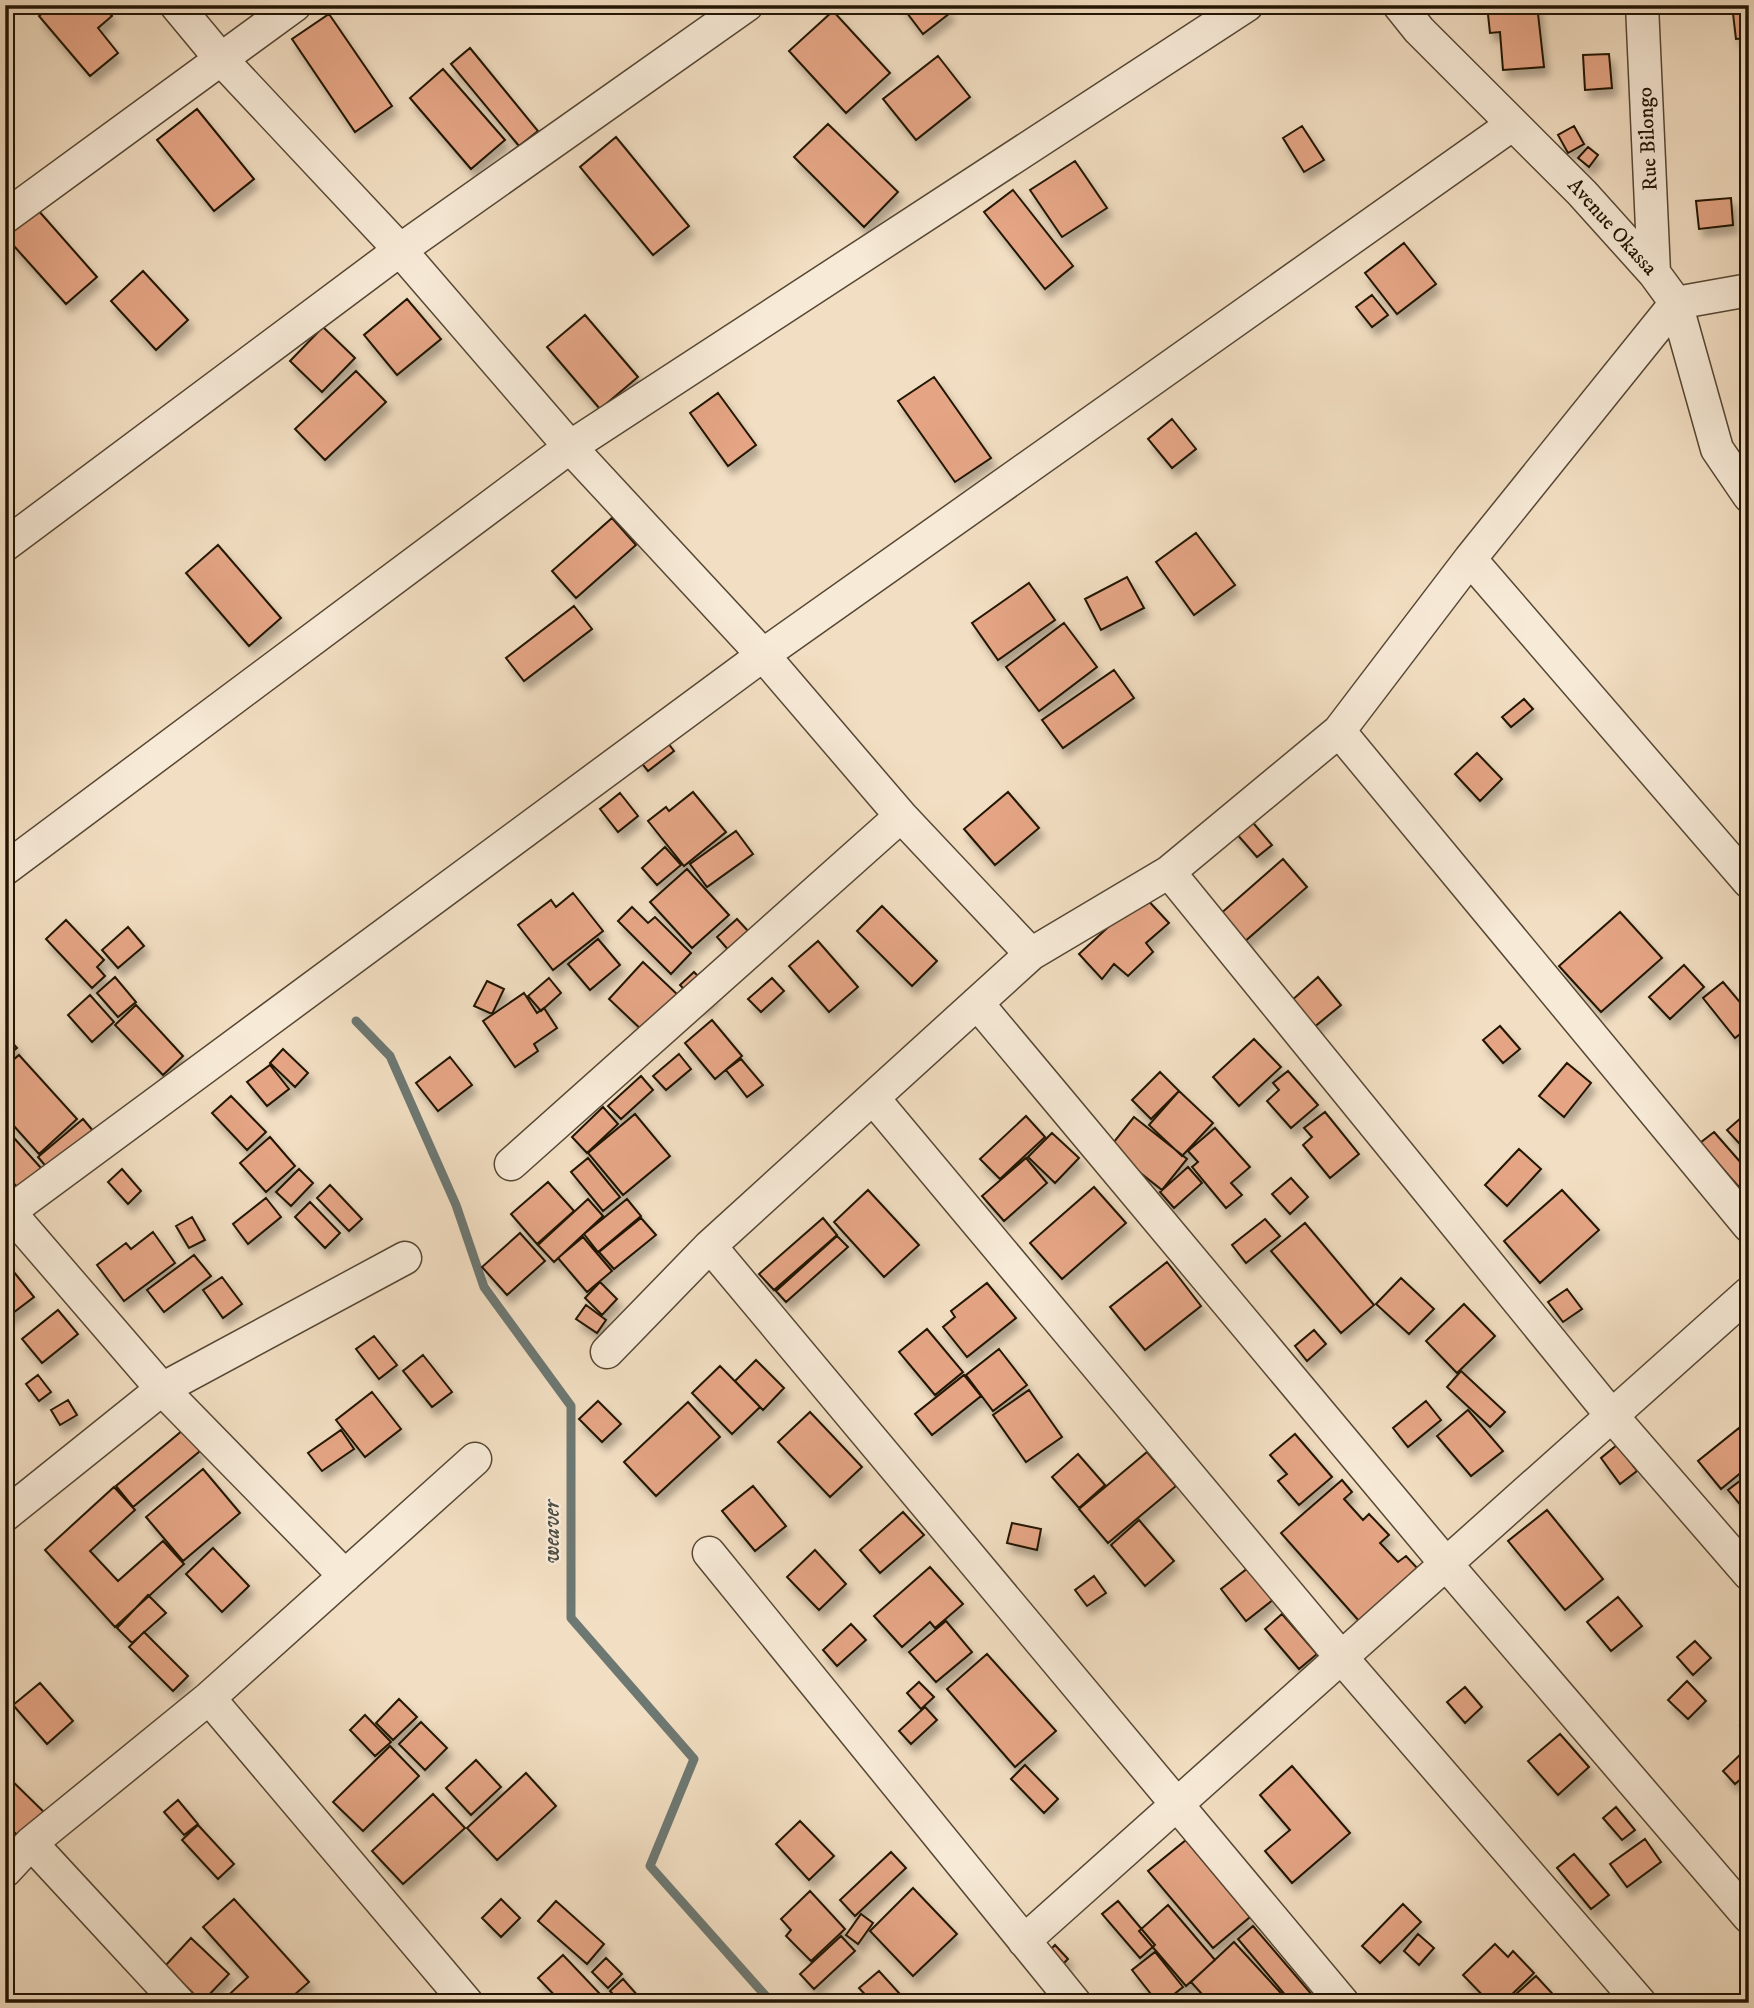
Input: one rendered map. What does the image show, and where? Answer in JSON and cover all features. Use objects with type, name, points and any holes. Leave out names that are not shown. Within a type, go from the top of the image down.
[{"type":"street","points":[[176,5],[220,58],[400,250],[570,447],[763,655],[901,816],[1031,954]]},
{"type":"street","points":[[5,217],[295,5]]},
{"type":"street","points":[[5,545],[400,250],[747,5]]},
{"type":"street","points":[[5,869],[570,447],[1247,5]]},
{"type":"street","name":"Avenue Okassa","points":[[1399,5],[1418,18],[1513,124],[1582,193],[1654,273],[1676,303],[1717,449],[1749,496]]},
{"type":"street","name":"Rue Bilongo","points":[[1642,5],[1654,273]]},
{"type":"street","points":[[345,1576],[162,1389],[7,1211],[763,655],[1513,124]]},
{"type":"street","points":[[607,1352],[710,1246],[1031,954],[1169,872],[1339,731],[1470,559],[1676,303],[1749,290]]},
{"type":"street","points":[[1470,559],[1749,882]]},
{"type":"street","points":[[1339,731],[1749,1226]]},
{"type":"street","points":[[511,1164],[901,816]]},
{"type":"street","points":[[1169,872],[1612,1416],[1749,1574]]},
{"type":"street","points":[[977,1003],[1447,1565],[1749,1917]]},
{"type":"street","points":[[873,1098],[1341,1657],[1640,2003]]},
{"type":"street","points":[[710,1246],[1343,2003]]},
{"type":"street","points":[[5,1516],[162,1389],[405,1258]]},
{"type":"street","points":[[1024,1941],[1749,1293]]},
{"type":"street","points":[[5,1871],[31,1843],[209,1698],[475,1459]]},
{"type":"street","points":[[709,1553],[1075,2003]]},
{"type":"street","points":[[209,1698],[467,2003]]},
{"type":"street","points":[[31,1843],[179,2003]]},
{"type":"building","points":[[52,5],[102,5],[112,16],[98,28],[118,53],[90,76],[39,16]]},
{"type":"building","points":[[901,5],[944,5],[950,13],[923,34]]},
{"type":"building","points":[[1487,5],[1537,5],[1544,67],[1503,70],[1500,32],[1490,33]]},
{"type":"building","points":[[1732,5],[1749,5],[1749,38],[1736,39]]},
{"type":"building","points":[[833,11],[890,73],[846,113],[789,51]]},
{"type":"building","points":[[329,14],[392,106],[355,132],[292,39]]},
{"type":"building","points":[[470,48],[538,131],[519,146],[451,64]]},
{"type":"building","points":[[1749,49],[1749,90],[1741,50]]},
{"type":"building","points":[[1609,54],[1612,88],[1585,90],[1583,55]]},
{"type":"building","points":[[938,56],[970,97],[916,140],[883,99]]},
{"type":"building","points":[[443,69],[505,140],[471,169],[410,98]]},
{"type":"building","points":[[197,109],[254,179],[214,211],[157,140]]},
{"type":"building","points":[[828,124],[898,192],[864,227],[794,157]]},
{"type":"building","points":[[1302,126],[1324,160],[1304,172],[1283,138]]},
{"type":"building","points":[[1574,126],[1584,144],[1568,153],[1558,135]]},
{"type":"building","points":[[616,137],[689,226],[653,255],[580,167]]},
{"type":"building","points":[[1588,147],[1598,155],[1589,167],[1578,158]]},
{"type":"building","points":[[1075,161],[1107,208],[1062,237],[1030,190]]},
{"type":"building","points":[[1013,190],[1073,266],[1045,289],[984,212]]},
{"type":"building","points":[[1731,198],[1733,225],[1699,229],[1696,201]]},
{"type":"building","points":[[30,201],[97,277],[66,304],[5,236],[5,222]]},
{"type":"building","points":[[1404,243],[1436,284],[1397,314],[1365,273]]},
{"type":"building","points":[[143,271],[188,320],[156,350],[111,301]]},
{"type":"building","points":[[1372,295],[1388,315],[1372,327],[1356,307]]},
{"type":"building","points":[[407,299],[441,339],[397,375],[364,335]]},
{"type":"building","points":[[585,315],[638,377],[600,409],[547,347]]},
{"type":"building","points":[[323,327],[355,358],[322,392],[290,361]]},
{"type":"building","points":[[356,371],[386,402],[325,460],[295,429]]},
{"type":"building","points":[[934,377],[991,458],[955,482],[898,401]]},
{"type":"building","points":[[718,393],[756,445],[728,466],[690,413]]},
{"type":"building","points":[[1172,419],[1196,449],[1172,468],[1148,439]]},
{"type":"building","points":[[612,518],[636,545],[576,598],[552,571]]},
{"type":"building","points":[[1196,533],[1235,585],[1194,615],[1156,562]]},
{"type":"building","points":[[218,545],[281,618],[249,646],[186,573]]},
{"type":"building","points":[[1127,577],[1144,608],[1101,630],[1085,599]]},
{"type":"building","points":[[1029,583],[1055,620],[998,660],[972,623]]},
{"type":"building","points":[[574,606],[592,629],[524,681],[506,658]]},
{"type":"building","points":[[1064,623],[1097,667],[1039,711],[1006,667]]},
{"type":"building","points":[[1114,670],[1134,698],[1063,748],[1042,720]]},
{"type":"building","points":[[1524,699],[1533,709],[1511,727],[1502,717]]},
{"type":"building","points":[[661,734],[674,751],[648,771],[635,755]]},
{"type":"building","points":[[1477,753],[1502,779],[1480,801],[1455,774]]},
{"type":"building","points":[[693,792],[726,832],[684,866],[648,821],[666,807],[669,811]]},
{"type":"building","points":[[1008,792],[1039,828],[995,865],[964,829]]},
{"type":"building","points":[[620,793],[638,816],[618,832],[600,809]]},
{"type":"building","points":[[1243,811],[1272,845],[1257,857],[1228,824]]},
{"type":"building","points":[[736,831],[753,854],[707,887],[690,864]]},
{"type":"building","points":[[665,847],[681,865],[657,885],[642,868]]},
{"type":"building","points":[[1283,859],[1307,887],[1243,943],[1219,915]]},
{"type":"building","points":[[687,869],[729,915],[692,948],[650,902]]},
{"type":"building","points":[[573,893],[603,931],[553,970],[518,925],[551,900],[556,907]]},
{"type":"building","points":[[1143,895],[1169,923],[1146,943],[1153,952],[1128,976],[1114,964],[1102,979],[1079,954]]},
{"type":"building","points":[[882,906],[937,961],[912,986],[857,931]]},
{"type":"building","points":[[632,907],[648,923],[655,917],[691,953],[671,974],[618,921]]},
{"type":"building","points":[[1620,912],[1662,958],[1601,1012],[1559,966]]},
{"type":"building","points":[[737,919],[760,944],[739,962],[717,937]]},
{"type":"building","points":[[66,920],[104,960],[97,967],[105,976],[92,988],[46,939]]},
{"type":"building","points":[[128,927],[144,946],[118,968],[102,950]]},
{"type":"building","points":[[598,939],[620,965],[590,990],[568,964]]},
{"type":"building","points":[[818,941],[858,987],[829,1012],[789,966]]},
{"type":"building","points":[[643,962],[679,996],[645,1033],[609,999]]},
{"type":"building","points":[[1684,965],[1704,987],[1670,1019],[1649,997]]},
{"type":"building","points":[[694,972],[715,994],[701,1007],[680,985]]},
{"type":"building","points":[[115,977],[136,1002],[118,1017],[97,993]]},
{"type":"building","points":[[1318,977],[1341,1005],[1313,1028],[1291,1001]]},
{"type":"building","points":[[549,978],[561,993],[541,1011],[528,996]]},
{"type":"building","points":[[772,978],[784,991],[761,1012],[748,999]]},
{"type":"building","points":[[487,981],[504,989],[492,1014],[474,1006]]},
{"type":"building","points":[[1723,982],[1749,1013],[1749,1027],[1735,1038],[1703,998]]},
{"type":"building","points":[[524,993],[537,1013],[544,1008],[557,1028],[534,1044],[538,1051],[515,1067],[483,1021]]},
{"type":"building","points":[[90,995],[114,1022],[92,1042],[68,1015]]},
{"type":"building","points":[[136,1005],[183,1056],[163,1075],[115,1025]]},
{"type":"building","points":[[712,1020],[742,1056],[715,1079],[685,1043]]},
{"type":"building","points":[[1500,1026],[1520,1049],[1503,1063],[1483,1040]]},
{"type":"building","points":[[5,1035],[17,1048],[5,1058]]},
{"type":"building","points":[[1254,1039],[1281,1067],[1239,1106],[1213,1077]]},
{"type":"building","points":[[283,1049],[308,1073],[295,1087],[270,1063]]},
{"type":"building","points":[[679,1054],[691,1069],[666,1090],[653,1076]]},
{"type":"building","points":[[19,1055],[77,1119],[39,1154],[5,1116],[5,1067]]},
{"type":"building","points":[[450,1057],[472,1085],[438,1111],[416,1083]]},
{"type":"building","points":[[741,1059],[763,1085],[747,1097],[726,1070]]},
{"type":"building","points":[[1567,1063],[1591,1083],[1564,1117],[1539,1096]]},
{"type":"building","points":[[270,1065],[289,1089],[267,1106],[247,1082]]},
{"type":"building","points":[[1288,1071],[1318,1105],[1291,1128],[1267,1101],[1279,1090],[1273,1083]]},
{"type":"building","points":[[1160,1072],[1179,1091],[1151,1119],[1132,1100]]},
{"type":"building","points":[[641,1076],[653,1090],[621,1119],[608,1106]]},
{"type":"building","points":[[1179,1091],[1213,1123],[1182,1156],[1149,1125]]},
{"type":"building","points":[[231,1096],[266,1132],[247,1150],[212,1113]]},
{"type":"building","points":[[603,1107],[618,1124],[587,1153],[572,1137]]},
{"type":"building","points":[[1749,1111],[1749,1154],[1727,1130]]},
{"type":"building","points":[[1325,1112],[1359,1154],[1330,1178],[1303,1145],[1312,1137],[1304,1128]]},
{"type":"building","points":[[635,1114],[670,1156],[623,1195],[588,1153]]},
{"type":"building","points":[[1026,1116],[1045,1137],[1000,1179],[980,1159]]},
{"type":"building","points":[[1134,1117],[1187,1159],[1162,1190],[1109,1148]]},
{"type":"building","points":[[83,1119],[94,1132],[49,1170],[38,1157]]},
{"type":"building","points":[[5,1128],[41,1168],[18,1188],[5,1174]]},
{"type":"building","points":[[1215,1128],[1250,1167],[1231,1183],[1242,1195],[1226,1208],[1192,1167],[1198,1162],[1188,1151]]},
{"type":"building","points":[[1714,1132],[1749,1172],[1749,1193],[1746,1195],[1700,1143]]},
{"type":"building","points":[[1052,1133],[1079,1158],[1055,1183],[1028,1157]]},
{"type":"building","points":[[270,1137],[295,1166],[266,1192],[240,1163]]},
{"type":"building","points":[[1519,1149],[1541,1169],[1507,1206],[1485,1185]]},
{"type":"building","points":[[588,1158],[620,1197],[603,1211],[571,1172]]},
{"type":"building","points":[[1026,1158],[1047,1183],[1004,1221],[982,1196]]},
{"type":"building","points":[[1188,1167],[1202,1183],[1174,1208],[1160,1192]]},
{"type":"building","points":[[122,1169],[141,1191],[128,1204],[108,1182]]},
{"type":"building","points":[[299,1169],[313,1183],[291,1206],[276,1192]]},
{"type":"building","points":[[1291,1178],[1308,1197],[1290,1214],[1272,1194]]},
{"type":"building","points":[[548,1182],[574,1211],[537,1244],[511,1214]]},
{"type":"building","points":[[330,1185],[362,1219],[349,1231],[317,1198]]},
{"type":"building","points":[[1094,1187],[1126,1223],[1062,1279],[1030,1243]]},
{"type":"building","points":[[868,1190],[919,1245],[884,1277],[834,1222]]},
{"type":"building","points":[[1562,1190],[1599,1230],[1540,1283],[1504,1241]]},
{"type":"building","points":[[266,1198],[281,1217],[248,1244],[233,1224]]},
{"type":"building","points":[[588,1199],[603,1216],[554,1262],[538,1245]]},
{"type":"building","points":[[627,1199],[641,1216],[598,1252],[584,1234]]},
{"type":"building","points":[[310,1202],[340,1233],[325,1248],[295,1217]]},
{"type":"building","points":[[192,1217],[205,1240],[189,1248],[176,1226]]},
{"type":"building","points":[[641,1218],[656,1235],[614,1269],[599,1252]]},
{"type":"building","points":[[823,1218],[837,1235],[774,1290],[759,1274]]},
{"type":"building","points":[[1265,1219],[1280,1236],[1246,1263],[1232,1245]]},
{"type":"building","points":[[1305,1223],[1374,1305],[1341,1333],[1271,1251]]},
{"type":"building","points":[[153,1232],[175,1263],[124,1301],[97,1265],[126,1243],[131,1249]]},
{"type":"building","points":[[520,1233],[545,1261],[507,1295],[482,1267]]},
{"type":"building","points":[[837,1236],[848,1247],[786,1302],[776,1291]]},
{"type":"building","points":[[583,1237],[612,1271],[587,1292],[558,1258]]},
{"type":"building","points":[[194,1255],[211,1276],[164,1312],[147,1290]]},
{"type":"building","points":[[5,1261],[34,1297],[5,1319]]},
{"type":"building","points":[[1167,1262],[1201,1306],[1145,1350],[1110,1307]]},
{"type":"building","points":[[222,1277],[242,1304],[223,1318],[203,1290]]},
{"type":"building","points":[[1401,1278],[1434,1309],[1409,1334],[1376,1304]]},
{"type":"building","points":[[600,1282],[617,1299],[602,1315],[585,1298]]},
{"type":"building","points":[[987,1283],[1016,1318],[967,1357],[943,1327],[955,1317],[951,1311]]},
{"type":"building","points":[[1567,1289],[1582,1309],[1563,1322],[1548,1302]]},
{"type":"building","points":[[1464,1304],[1495,1336],[1457,1373],[1426,1341]]},
{"type":"building","points":[[586,1305],[606,1320],[597,1333],[576,1319]]},
{"type":"building","points":[[58,1310],[78,1334],[42,1363],[22,1339]]},
{"type":"building","points":[[927,1329],[963,1372],[935,1395],[899,1352]]},
{"type":"building","points":[[1314,1330],[1326,1344],[1307,1361],[1295,1346]]},
{"type":"building","points":[[374,1336],[397,1365],[379,1379],[356,1349]]},
{"type":"building","points":[[999,1349],[1027,1385],[993,1411],[966,1375]]},
{"type":"building","points":[[423,1355],[452,1392],[432,1407],[403,1371]]},
{"type":"building","points":[[756,1360],[784,1388],[763,1410],[735,1381]]},
{"type":"building","points":[[720,1366],[760,1407],[732,1434],[692,1393]]},
{"type":"building","points":[[1461,1371],[1505,1412],[1490,1427],[1447,1387]]},
{"type":"building","points":[[38,1375],[51,1392],[39,1401],[26,1384]]},
{"type":"building","points":[[964,1375],[981,1396],[932,1435],[915,1414]]},
{"type":"building","points":[[1029,1390],[1062,1437],[1026,1462],[993,1415]]},
{"type":"building","points":[[372,1392],[401,1429],[365,1457],[336,1420]]},
{"type":"building","points":[[68,1400],[77,1415],[60,1425],[51,1410]]},
{"type":"building","points":[[598,1401],[621,1424],[602,1442],[579,1419]]},
{"type":"building","points":[[1426,1401],[1441,1420],[1408,1447],[1393,1428]]},
{"type":"building","points":[[688,1402],[720,1437],[656,1496],[624,1462]]},
{"type":"building","points":[[1468,1410],[1503,1451],[1471,1476],[1437,1436]]},
{"type":"building","points":[[810,1412],[862,1467],[830,1497],[778,1442]]},
{"type":"building","points":[[1739,1428],[1749,1440],[1749,1466],[1721,1489],[1698,1461]]},
{"type":"building","points":[[183,1430],[200,1451],[133,1507],[116,1486]]},
{"type":"building","points":[[341,1430],[354,1449],[322,1471],[308,1453]]},
{"type":"building","points":[[1295,1434],[1332,1477],[1299,1505],[1278,1481],[1287,1474],[1270,1455]]},
{"type":"building","points":[[1617,1445],[1637,1471],[1620,1484],[1601,1458]]},
{"type":"building","points":[[1147,1452],[1176,1486],[1108,1543],[1079,1509]]},
{"type":"building","points":[[1078,1454],[1105,1485],[1079,1508],[1052,1477]]},
{"type":"building","points":[[203,1469],[240,1513],[183,1561],[146,1517]]},
{"type":"building","points":[[1749,1474],[1749,1502],[1742,1507],[1728,1490]]},
{"type":"building","points":[[1342,1480],[1352,1492],[1344,1499],[1363,1520],[1369,1514],[1389,1535],[1380,1543],[1398,1562],[1406,1556],[1418,1569],[1359,1621],[1281,1533]]},
{"type":"building","points":[[753,1486],[786,1526],[755,1551],[722,1511]]},
{"type":"building","points":[[114,1487],[135,1510],[90,1551],[118,1581],[163,1541],[184,1564],[115,1627],[45,1550]]},
{"type":"building","points":[[1547,1510],[1603,1579],[1565,1610],[1508,1541]]},
{"type":"building","points":[[903,1512],[924,1535],[880,1573],[860,1550]]},
{"type":"building","points":[[1139,1520],[1174,1561],[1145,1586],[1111,1545]]},
{"type":"building","points":[[1012,1523],[1041,1529],[1037,1550],[1007,1543]]},
{"type":"building","points":[[213,1548],[249,1586],[222,1612],[186,1574]]},
{"type":"building","points":[[815,1550],[846,1584],[819,1610],[787,1577]]},
{"type":"building","points":[[930,1567],[963,1604],[935,1628],[930,1622],[902,1647],[874,1616]]},
{"type":"building","points":[[1248,1568],[1274,1599],[1246,1621],[1221,1589]]},
{"type":"building","points":[[1094,1576],[1106,1593],[1087,1606],[1075,1590]]},
{"type":"building","points":[[148,1595],[166,1613],[132,1643],[117,1628]]},
{"type":"building","points":[[1618,1597],[1642,1626],[1611,1651],[1587,1622]]},
{"type":"building","points":[[1282,1614],[1317,1654],[1299,1669],[1265,1629]]},
{"type":"building","points":[[946,1621],[972,1652],[936,1682],[909,1652]]},
{"type":"building","points":[[851,1624],[866,1640],[837,1666],[823,1650]]},
{"type":"building","points":[[144,1632],[188,1676],[173,1691],[129,1647]]},
{"type":"building","points":[[1695,1641],[1711,1658],[1693,1675],[1677,1657]]},
{"type":"building","points":[[987,1654],[1056,1731],[1015,1767],[947,1689]]},
{"type":"building","points":[[1687,1681],[1706,1701],[1688,1719],[1668,1700]]},
{"type":"building","points":[[919,1682],[934,1697],[921,1709],[907,1693]]},
{"type":"building","points":[[40,1683],[73,1721],[47,1744],[13,1705]]},
{"type":"building","points":[[1465,1687],[1482,1707],[1465,1723],[1447,1702]]},
{"type":"building","points":[[399,1699],[417,1717],[393,1740],[376,1723]]},
{"type":"building","points":[[925,1707],[937,1720],[911,1744],[899,1731]]},
{"type":"building","points":[[365,1715],[391,1742],[375,1756],[350,1730]]},
{"type":"building","points":[[1749,1719],[1749,1737],[1740,1726]]},
{"type":"building","points":[[421,1722],[447,1748],[425,1770],[399,1744]]},
{"type":"building","points":[[1560,1734],[1589,1767],[1558,1795],[1528,1761]]},
{"type":"building","points":[[390,1746],[419,1776],[363,1831],[333,1802]]},
{"type":"building","points":[[1746,1749],[1749,1772],[1735,1784],[1723,1771]]},
{"type":"building","points":[[476,1760],[501,1787],[471,1815],[446,1788]]},
{"type":"building","points":[[1025,1765],[1058,1799],[1044,1813],[1011,1779]]},
{"type":"building","points":[[1292,1766],[1350,1833],[1292,1883],[1265,1851],[1290,1830],[1260,1795]]},
{"type":"building","points":[[526,1773],[556,1806],[497,1860],[467,1828]]},
{"type":"building","points":[[5,1774],[51,1819],[26,1844],[5,1823]]},
{"type":"building","points":[[433,1794],[465,1828],[403,1884],[372,1851]]},
{"type":"building","points":[[178,1800],[198,1824],[184,1835],[164,1812]]},
{"type":"building","points":[[1616,1807],[1635,1830],[1622,1840],[1603,1818]]},
{"type":"building","points":[[800,1821],[834,1856],[809,1880],[776,1844]]},
{"type":"building","points":[[198,1825],[234,1864],[218,1879],[182,1840]]},
{"type":"building","points":[[1645,1839],[1661,1862],[1627,1887],[1610,1864]]},
{"type":"building","points":[[1186,1840],[1250,1917],[1213,1948],[1148,1871]]},
{"type":"building","points":[[891,1852],[906,1868],[855,1916],[840,1900]]},
{"type":"building","points":[[1574,1854],[1609,1895],[1591,1909],[1557,1868]]},
{"type":"building","points":[[913,1888],[957,1934],[913,1976],[870,1931]]},
{"type":"building","points":[[810,1891],[845,1929],[811,1961],[786,1936],[791,1930],[781,1919]]},
{"type":"building","points":[[234,1899],[309,1982],[285,2003],[220,2003],[248,1977],[203,1927]]},
{"type":"building","points":[[501,1899],[520,1918],[501,1937],[482,1918]]},
{"type":"building","points":[[556,1901],[604,1944],[587,1964],[538,1921]]},
{"type":"building","points":[[1118,1901],[1155,1945],[1140,1958],[1102,1914]]},
{"type":"building","points":[[1403,1904],[1421,1922],[1380,1963],[1362,1946]]},
{"type":"building","points":[[1168,1905],[1215,1960],[1186,1986],[1139,1931]]},
{"type":"building","points":[[861,1914],[873,1923],[858,1944],[846,1935]]},
{"type":"building","points":[[1253,1926],[1319,2003],[1292,2003],[1238,1939]]},
{"type":"building","points":[[1418,1934],[1434,1948],[1419,1965],[1404,1951]]},
{"type":"building","points":[[841,1936],[855,1951],[814,1989],[800,1974]]},
{"type":"building","points":[[191,1938],[229,1974],[202,2002],[165,1966]]},
{"type":"building","points":[[1234,1942],[1290,2003],[1210,2003],[1191,1982]]},
{"type":"building","points":[[1495,1944],[1508,1957],[1513,1951],[1534,1973],[1503,2003],[1490,2003],[1463,1975]]},
{"type":"building","points":[[1055,1945],[1068,1959],[1055,1972],[1041,1959]]},
{"type":"building","points":[[1155,1952],[1183,1987],[1163,2003],[1158,2003],[1132,1970]]},
{"type":"building","points":[[563,1955],[601,1995],[594,2003],[562,2003],[538,1978]]},
{"type":"building","points":[[606,1958],[622,1974],[608,1988],[592,1972]]},
{"type":"building","points":[[879,1971],[908,2003],[873,2003],[859,1988]]},
{"type":"building","points":[[1536,1976],[1561,2003],[1506,2003]]},
{"type":"building","points":[[623,1979],[639,1997],[633,2003],[621,2003],[610,1991]]},
{"type":"waterway","name":"weaver","points":[[356,1021],[390,1056],[456,1205],[484,1287],[571,1406],[571,1618],[694,1759],[650,1866],[772,2003]]}]
